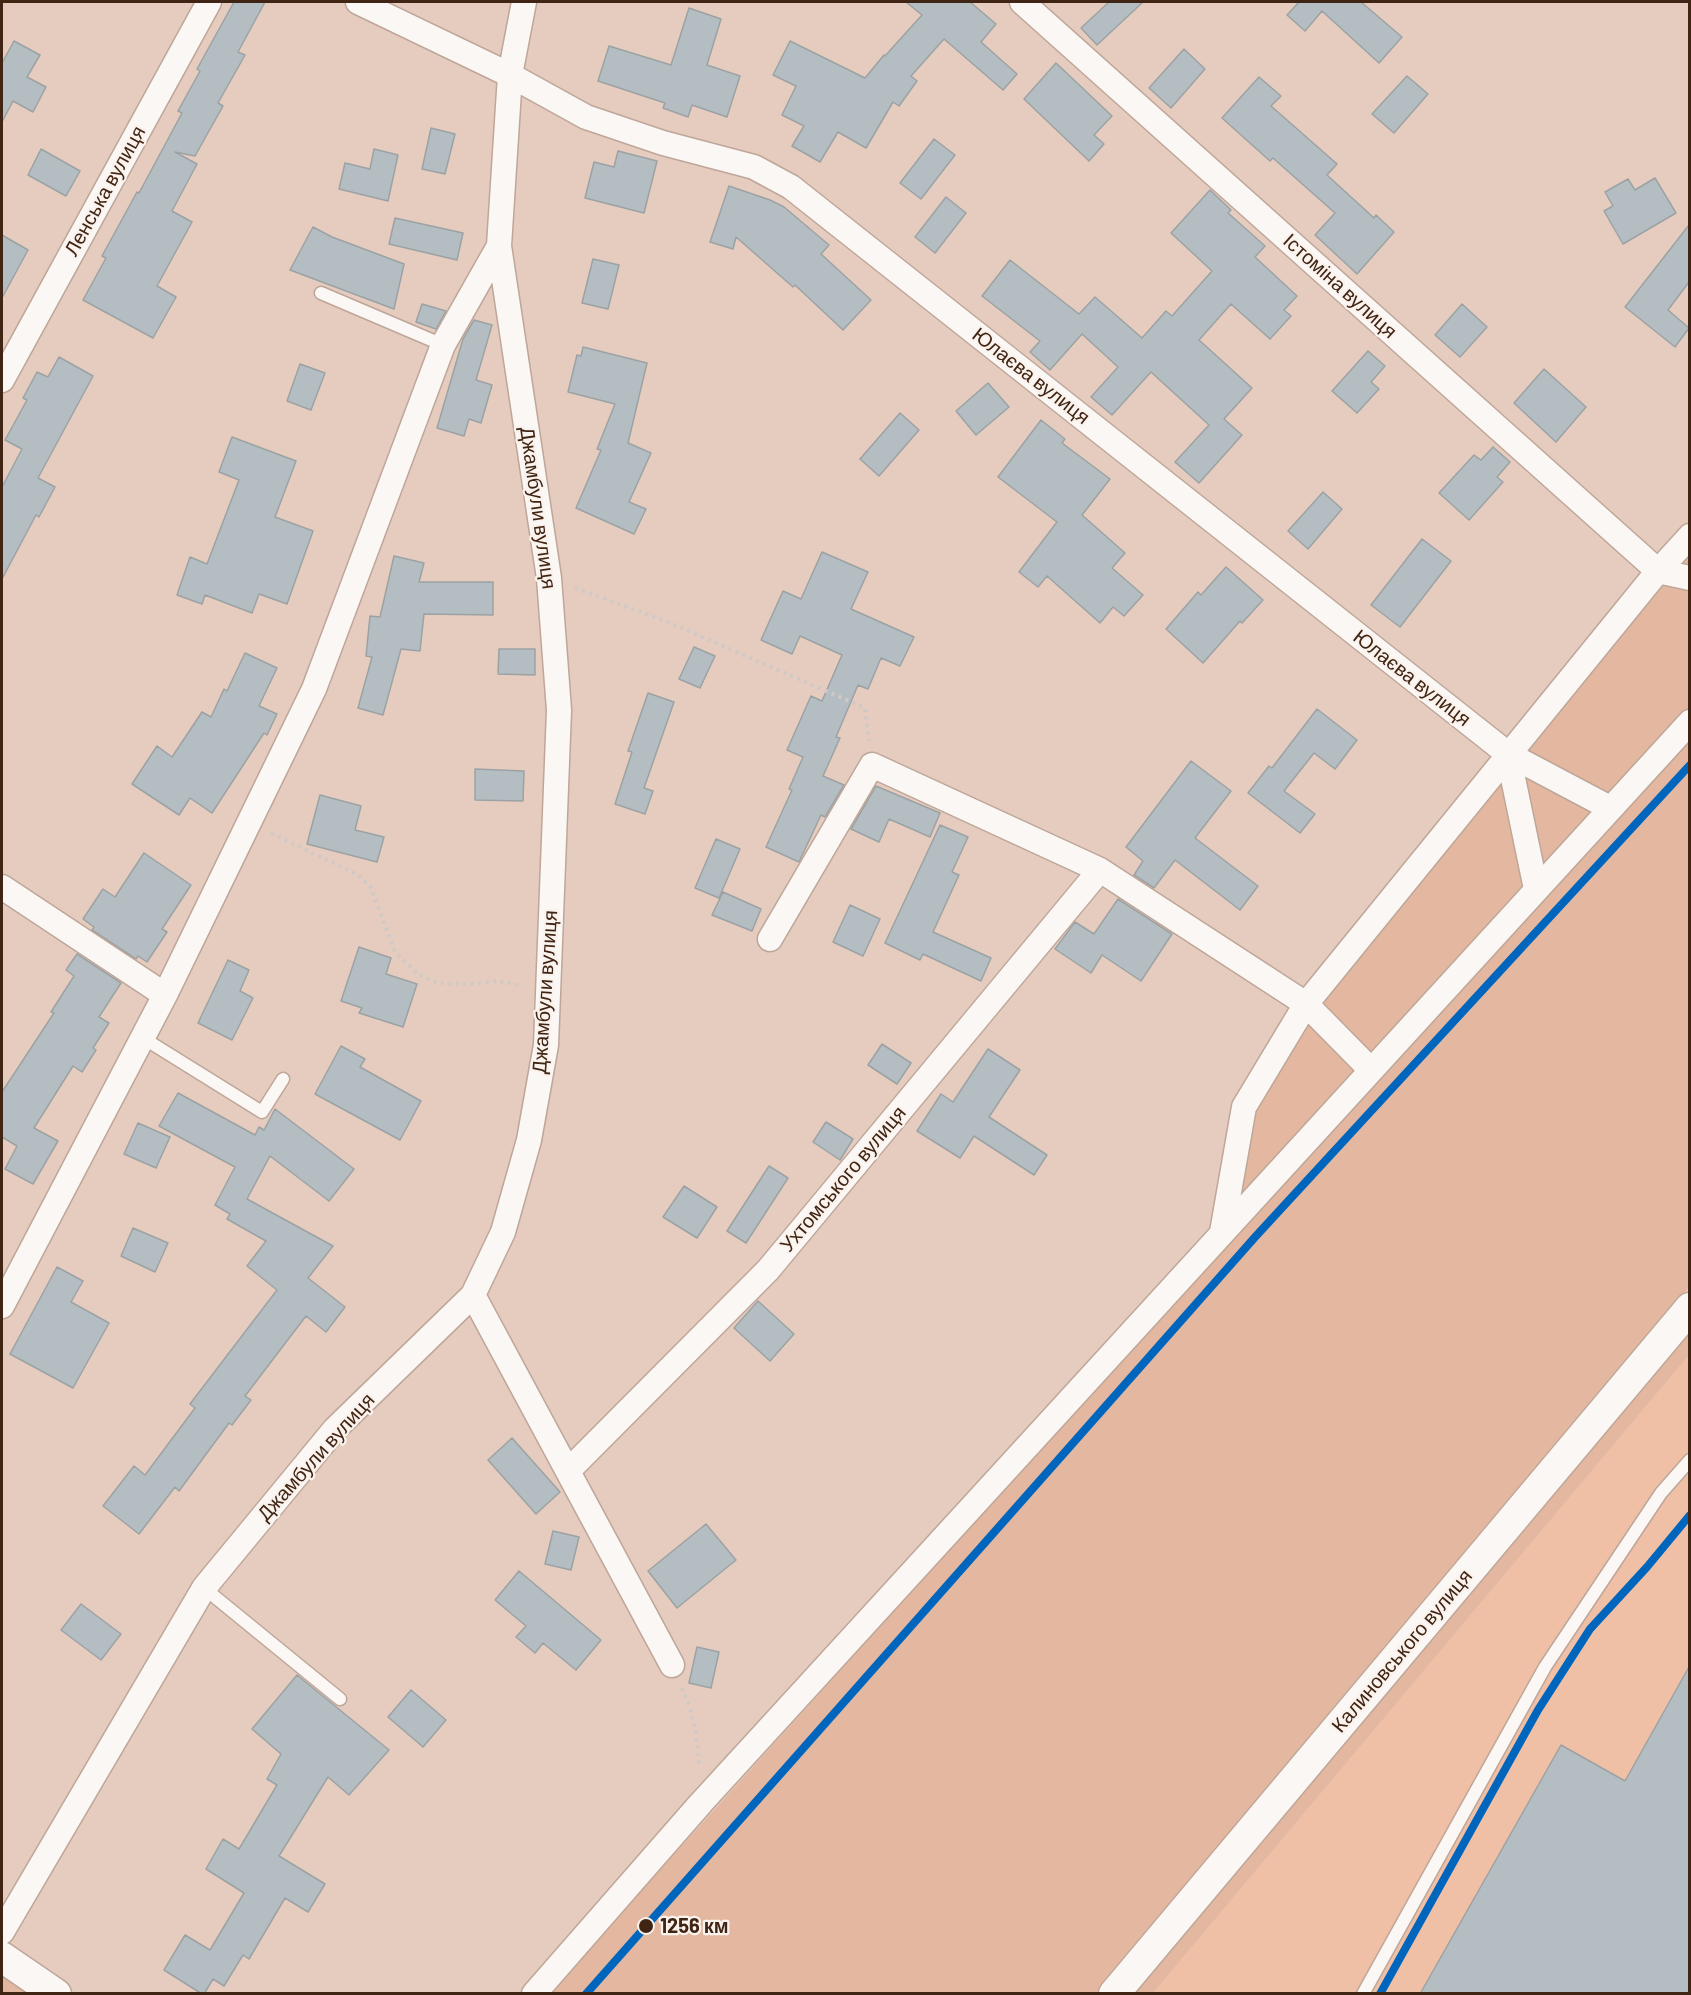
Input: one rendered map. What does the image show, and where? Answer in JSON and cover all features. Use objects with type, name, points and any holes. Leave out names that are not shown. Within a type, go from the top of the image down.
[{"type":"street","name":"Ленська вулиця","points":[[2,380],[209,2]]},
{"type":"street","name":"Юлаєва вулиця","points":[[358,2],[510,75],[586,117],[663,143],[754,167],[791,187],[1509,754],[1610,808]]},
{"type":"street","name":"Джамбули вулиця","points":[[2,1932],[204,1588],[335,1429],[473,1295],[503,1232],[529,1140],[546,1045],[559,710],[549,578],[500,246],[510,75],[524,2]]},
{"type":"street","name":"Істоміна вулиця","points":[[1022,2],[1658,571]]},
{"type":"street","name":"Джамбули вулиця","points":[[2,1306],[165,996],[314,689],[443,345],[500,246]]},
{"type":"street","points":[[1222,1232],[1244,1107],[1306,1004],[1658,571],[1689,536]]},
{"type":"street","points":[[1658,571],[1689,578]]},
{"type":"street","points":[[534,1994],[700,1803],[1689,722]]},
{"type":"street","points":[[1509,754],[1536,889]]},
{"type":"street","points":[[770,939],[872,765],[1100,870],[1306,1004],[1370,1070]]},
{"type":"street","name":"Ухтомського вулиця","points":[[568,1471],[768,1270],[1100,870]]},
{"type":"street","points":[[2,886],[165,996]]},
{"type":"street","points":[[473,1295],[672,1665]]},
{"type":"street","name":"Калиновського вулиця","points":[[1114,1994],[1689,1308]]},
{"type":"street","points":[[2,1958],[56,1994]]},
{"type":"lane","points":[[321,293],[443,345]]},
{"type":"lane","points":[[143,1038],[262,1112],[283,1079]]},
{"type":"lane","points":[[1364,1994],[1545,1667],[1661,1493],[1689,1460]]},
{"type":"lane","points":[[204,1588],[340,1699]]},
{"type":"path","points":[[549,578],[668,622],[865,708]]},
{"type":"path","points":[[249,823],[358,874],[370,886],[395,952],[418,974],[438,983],[468,984],[498,981],[518,985],[547,1009]]},
{"type":"path","points":[[672,1665],[692,1709],[698,1735],[700,1803]]},
{"type":"shaded area","points":[[1689,557],[1689,1287],[1096,1993],[548,1994],[1230,1239],[1255,1111],[1308,1020]]},
{"type":"shaded area","points":[[1689,1328],[1689,1355],[1153,1993],[1131,1994]]},
{"type":"shaded area","points":[[1689,1355],[1689,1993],[1153,1993]]},
{"type":"shaded area","points":[[2,1962],[52,1993],[2,1993]]},
{"type":"building","points":[[234,2],[265,2],[238,52],[245,55],[218,103],[223,106],[195,156],[175,152],[197,164],[172,211],[192,222],[157,286],[176,297],[153,338],[83,300],[106,258],[102,256],[182,113],[178,111],[200,71],[197,69]]},
{"type":"building","points":[[906,2],[970,2],[996,24],[981,42],[1017,74],[1003,90],[944,39],[911,76],[917,81],[899,106],[893,102],[866,148],[838,132],[820,162],[792,146],[804,126],[782,115],[796,86],[773,75],[790,41],[865,78],[922,15]]},
{"type":"building","points":[[1109,2],[1143,2],[1097,45],[1081,28]]},
{"type":"building","points":[[1299,2],[1361,2],[1402,37],[1379,63],[1322,11],[1305,31],[1287,15]]},
{"type":"building","points":[[689,8],[721,19],[707,65],[740,76],[727,117],[692,105],[688,117],[663,108],[665,103],[598,81],[609,46],[671,65]]},
{"type":"building","points":[[14,41],[40,55],[27,77],[46,87],[33,112],[13,101],[2,122],[2,63]]},
{"type":"building","points":[[1184,49],[1205,69],[1171,108],[1149,88]]},
{"type":"building","points":[[1056,63],[1112,116],[1094,135],[1104,144],[1089,161],[1024,99]]},
{"type":"building","points":[[1407,76],[1428,94],[1394,133],[1372,114]]},
{"type":"building","points":[[1259,77],[1281,96],[1271,106],[1337,164],[1327,175],[1374,218],[1376,215],[1394,232],[1357,274],[1315,235],[1335,213],[1273,158],[1270,161],[1222,118]]},
{"type":"building","points":[[431,128],[455,134],[445,174],[422,169]]},
{"type":"building","points":[[934,139],[955,155],[921,199],[900,183]]},
{"type":"building","points":[[41,149],[80,171],[66,196],[28,175]]},
{"type":"building","points":[[374,149],[398,155],[388,201],[339,189],[345,163],[370,169]]},
{"type":"building","points":[[618,151],[657,161],[644,213],[585,198],[594,162],[614,167]]},
{"type":"building","points":[[1655,178],[1676,213],[1623,244],[1604,211],[1613,206],[1605,192],[1628,179],[1635,190]]},
{"type":"building","points":[[729,186],[784,207],[829,245],[821,254],[871,300],[843,330],[795,285],[793,287],[736,237],[733,249],[710,242]]},
{"type":"building","points":[[1210,190],[1231,210],[1228,213],[1265,246],[1255,257],[1297,296],[1284,310],[1291,316],[1270,339],[1231,304],[1199,340],[1252,388],[1224,419],[1242,435],[1199,483],[1175,462],[1209,425],[1151,372],[1112,415],[1091,397],[1118,367],[1082,334],[1050,370],[1030,352],[1040,341],[982,296],[1010,260],[1079,314],[1095,297],[1142,338],[1166,311],[1172,316],[1212,271],[1171,233]]},
{"type":"building","points":[[946,197],[966,213],[935,253],[915,237]]},
{"type":"building","points":[[395,218],[463,233],[457,260],[389,244]]},
{"type":"building","points":[[1689,225],[1689,282],[1668,310],[1689,328],[1675,347],[1625,307]]},
{"type":"building","points":[[313,227],[332,237],[404,264],[394,309],[290,270]]},
{"type":"building","points":[[2,235],[28,250],[2,298]]},
{"type":"building","points":[[593,259],[619,265],[608,309],[582,303]]},
{"type":"building","points":[[422,304],[446,311],[436,329],[416,322]]},
{"type":"building","points":[[1462,304],[1487,327],[1460,357],[1435,335]]},
{"type":"building","points":[[474,320],[492,325],[476,380],[492,385],[481,423],[469,419],[464,436],[437,428],[463,339]]},
{"type":"building","points":[[583,347],[647,363],[628,443],[651,453],[629,502],[646,509],[634,534],[576,508],[601,450],[597,449],[615,404],[568,392],[577,355],[581,356]]},
{"type":"building","points":[[1368,351],[1385,366],[1371,382],[1379,389],[1357,413],[1332,391]]},
{"type":"building","points":[[59,357],[93,376],[38,478],[55,487],[39,517],[36,515],[2,579],[2,487],[22,449],[5,440],[27,400],[23,398],[37,372],[48,377]]},
{"type":"building","points":[[300,364],[325,373],[311,410],[287,401]]},
{"type":"building","points":[[1544,369],[1586,407],[1556,442],[1514,403]]},
{"type":"building","points":[[988,383],[1009,407],[976,435],[956,411]]},
{"type":"building","points":[[900,413],[919,430],[879,476],[860,459]]},
{"type":"building","points":[[1041,420],[1065,439],[1062,443],[1110,479],[1082,515],[1125,553],[1112,568],[1143,595],[1124,616],[1113,607],[1100,623],[1047,576],[1038,587],[1019,572],[1057,522],[998,477]]},
{"type":"building","points":[[232,437],[296,461],[275,517],[313,531],[287,604],[259,594],[252,613],[205,595],[202,604],[177,595],[190,557],[207,564],[239,480],[219,472]]},
{"type":"building","points":[[1493,447],[1510,462],[1497,477],[1503,482],[1469,520],[1439,493],[1474,455],[1481,460]]},
{"type":"building","points":[[1323,492],[1342,509],[1308,549],[1288,531]]},
{"type":"building","points":[[1422,539],[1451,561],[1400,627],[1371,605]]},
{"type":"building","points":[[822,552],[868,572],[851,609],[914,637],[900,666],[881,658],[868,689],[858,685],[836,737],[840,738],[823,776],[844,785],[825,817],[821,815],[799,862],[766,847],[792,790],[789,789],[803,757],[787,750],[811,696],[822,701],[842,655],[800,636],[792,654],[761,640],[783,591],[801,599]]},
{"type":"building","points":[[394,556],[424,563],[419,582],[493,582],[493,615],[424,614],[420,651],[401,649],[383,715],[358,708],[372,657],[366,656],[370,616],[380,617]]},
{"type":"building","points":[[1226,567],[1263,600],[1242,623],[1240,621],[1203,663],[1166,629],[1198,592],[1201,595]]},
{"type":"building","points":[[694,647],[715,656],[700,688],[679,679]]},
{"type":"building","points":[[499,649],[535,649],[535,675],[498,674]]},
{"type":"building","points":[[245,653],[277,668],[259,706],[277,714],[267,735],[264,733],[212,813],[190,798],[179,815],[132,784],[157,746],[172,757],[202,712],[211,717],[224,689],[227,691]]},
{"type":"building","points":[[648,693],[674,702],[644,788],[653,791],[645,814],[615,804],[632,752],[628,751]]},
{"type":"building","points":[[1317,709],[1357,740],[1335,769],[1314,753],[1284,791],[1315,814],[1300,833],[1248,793],[1269,766],[1272,768]]},
{"type":"building","points":[[1191,761],[1231,791],[1195,838],[1258,886],[1240,910],[1175,860],[1154,888],[1134,875],[1143,861],[1126,847]]},
{"type":"building","points":[[475,769],[524,771],[523,801],[475,800]]},
{"type":"building","points":[[876,786],[940,813],[930,837],[889,819],[879,842],[851,829]]},
{"type":"building","points":[[320,795],[361,806],[355,830],[384,837],[377,862],[307,844]]},
{"type":"building","points":[[940,825],[968,837],[952,872],[959,875],[933,932],[991,958],[981,981],[923,954],[920,960],[885,943]]},
{"type":"building","points":[[716,839],[740,849],[719,898],[695,888]]},
{"type":"building","points":[[144,853],[191,885],[162,929],[167,932],[147,962],[138,956],[136,959],[92,930],[94,927],[83,919],[103,889],[115,897]]},
{"type":"building","points":[[723,892],[761,909],[752,931],[712,915]]},
{"type":"building","points":[[1118,899],[1172,934],[1141,981],[1102,955],[1091,973],[1055,949],[1075,922],[1094,934]]},
{"type":"building","points":[[850,905],[880,919],[863,956],[833,942]]},
{"type":"building","points":[[359,947],[391,958],[386,974],[417,984],[403,1027],[359,1013],[362,1008],[341,1001]]},
{"type":"building","points":[[77,954],[121,983],[99,1017],[109,1023],[93,1048],[96,1050],[82,1072],[73,1066],[34,1128],[58,1141],[33,1184],[5,1169],[17,1146],[2,1137],[2,1092],[54,1013],[51,1012],[74,976],[66,970]]},
{"type":"building","points":[[228,960],[249,970],[240,991],[253,998],[232,1040],[198,1023]]},
{"type":"building","points":[[882,1044],[911,1063],[897,1084],[868,1065]]},
{"type":"building","points":[[341,1046],[365,1059],[360,1067],[421,1101],[400,1140],[315,1094]]},
{"type":"building","points":[[988,1049],[1020,1070],[989,1117],[1047,1155],[1034,1175],[974,1136],[960,1158],[917,1131],[941,1094],[953,1102]]},
{"type":"building","points":[[178,1093],[255,1135],[259,1127],[264,1130],[275,1109],[354,1169],[329,1201],[270,1156],[247,1199],[333,1246],[308,1278],[345,1307],[326,1332],[306,1316],[245,1396],[251,1400],[232,1425],[229,1423],[179,1491],[175,1487],[139,1534],[103,1506],[134,1466],[145,1475],[195,1408],[190,1404],[277,1290],[247,1266],[266,1241],[227,1219],[230,1214],[215,1205],[235,1167],[159,1126]]},
{"type":"building","points":[[826,1122],[853,1139],[840,1160],[813,1142]]},
{"type":"building","points":[[138,1123],[170,1137],[156,1168],[124,1154]]},
{"type":"building","points":[[769,1166],[788,1178],[746,1243],[727,1231]]},
{"type":"building","points":[[684,1186],[717,1207],[697,1238],[663,1217]]},
{"type":"building","points":[[133,1228],[168,1243],[155,1272],[121,1256]]},
{"type":"building","points":[[57,1267],[83,1281],[71,1302],[109,1323],[73,1388],[10,1354]]},
{"type":"building","points":[[758,1301],[794,1334],[770,1361],[734,1328]]},
{"type":"building","points":[[512,1438],[560,1492],[536,1514],[488,1460]]},
{"type":"building","points":[[706,1524],[736,1560],[677,1608],[648,1571]]},
{"type":"building","points":[[553,1531],[579,1537],[571,1570],[545,1564]]},
{"type":"building","points":[[519,1571],[601,1640],[576,1670],[543,1643],[535,1653],[516,1637],[526,1626],[495,1600]]},
{"type":"building","points":[[81,1604],[121,1634],[101,1660],[61,1630]]},
{"type":"building","points":[[697,1647],[719,1652],[711,1688],[689,1683]]},
{"type":"building","points":[[1689,1667],[1689,1994],[1420,1994],[1561,1745],[1625,1781]]},
{"type":"building","points":[[297,1675],[389,1750],[349,1795],[328,1777],[279,1856],[325,1884],[308,1912],[285,1898],[249,1959],[243,1955],[224,1986],[213,1979],[202,1994],[164,1970],[185,1935],[210,1950],[244,1893],[206,1869],[223,1839],[239,1849],[277,1785],[267,1779],[281,1754],[252,1729]]},
{"type":"building","points":[[411,1690],[446,1720],[423,1747],[388,1717]]},
{"type":"transit line","points":[[586,1994],[1256,1236],[1690,765]]},
{"type":"transit line","points":[[1380,1994],[1538,1710],[1590,1629],[1647,1567],[1690,1515]]},
{"type":"place","name":"1256 км","points":[[646,1926]]}]
